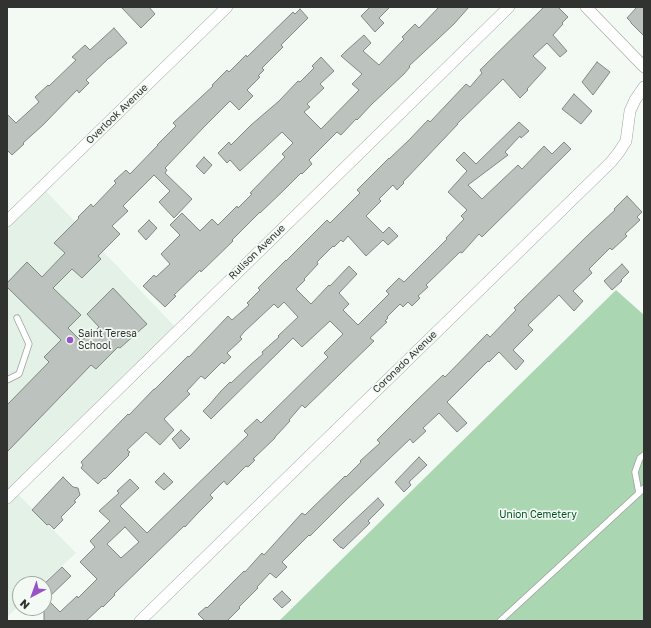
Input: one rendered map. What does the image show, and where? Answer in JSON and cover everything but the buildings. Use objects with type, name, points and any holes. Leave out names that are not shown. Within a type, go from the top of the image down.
[{"type":"street","name":"Overlook Avenue","points":[[7,221],[227,7]]},
{"type":"street","name":"Rulison Avenue","points":[[7,498],[509,7]]},
{"type":"street","points":[[586,7],[644,67]]},
{"type":"street","name":"Coronado Avenue","points":[[140,621],[611,162],[626,141],[630,112],[635,100],[644,87]]},
{"type":"lane","points":[[7,380],[19,374],[29,344],[17,318]]},
{"type":"lane","points":[[639,493],[636,472],[640,458],[644,455]]},
{"type":"lane","points":[[500,621],[644,488]]},
{"type":"shaded area","points":[[42,187],[178,330],[15,491],[76,553],[51,576],[12,576],[12,612],[7,617],[7,221]]},
{"type":"green space","name":"Union Cemetery","points":[[616,290],[644,315],[644,621],[279,621]]},
{"type":"place","name":"Saint Teresa School","points":[[70,340]]}]
